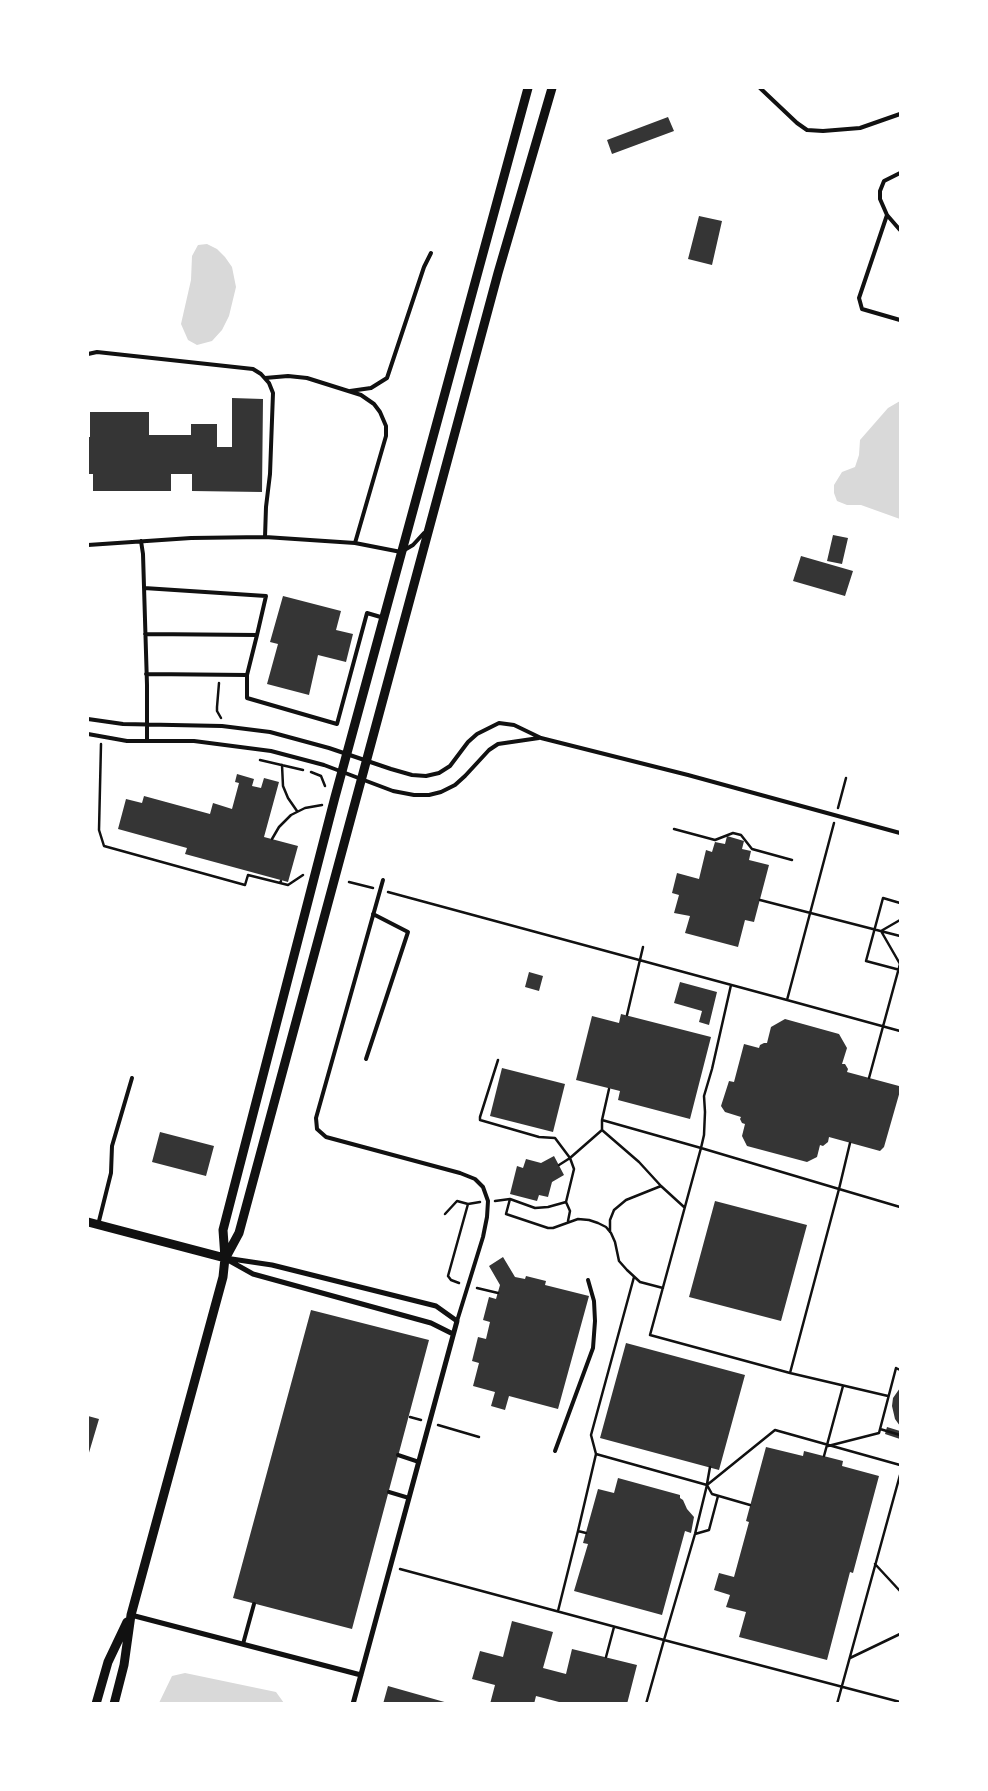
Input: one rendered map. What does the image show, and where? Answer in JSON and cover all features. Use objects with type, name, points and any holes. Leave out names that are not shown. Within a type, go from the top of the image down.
[{"type":"street","points":[[114,1704],[124,1665],[131,1615],[223,1277],[225,1258],[223,1230],[342,772],[528,88]]},
{"type":"street","points":[[225,1258],[239,1233],[498,274],[552,88]]},
{"type":"street","points":[[88,1222],[225,1258],[272,1265],[436,1306],[457,1321],[353,1704]]},
{"type":"street","points":[[225,1258],[253,1274],[431,1322],[453,1334]]},
{"type":"street","points":[[131,1615],[361,1675]]},
{"type":"street","points":[[96,1704],[108,1662],[131,1615]]},
{"type":"lane","points":[[760,88],[807,130],[823,131],[860,128],[900,114]]},
{"type":"lane","points":[[900,173],[884,181],[880,191],[880,199],[887,215],[900,230]]},
{"type":"lane","points":[[887,215],[859,298],[862,309],[900,320]]},
{"type":"lane","points":[[347,391],[371,388],[387,378],[424,267],[431,253]]},
{"type":"lane","points":[[88,354],[97,352],[253,369],[269,382],[273,393],[265,537]]},
{"type":"lane","points":[[265,378],[288,376],[306,378],[361,396],[374,404],[380,412],[386,426],[386,436],[355,543]]},
{"type":"lane","points":[[88,545],[141,541],[265,537],[355,543],[401,552],[413,545],[424,534],[433,519]]},
{"type":"lane","points":[[141,541],[144,588],[147,741]]},
{"type":"lane","points":[[144,588],[266,596],[248,676],[247,698],[337,724],[367,613],[384,618]]},
{"type":"lane","points":[[145,634],[258,635]]},
{"type":"lane","points":[[146,674],[248,676]]},
{"type":"lane","points":[[88,718],[110,723],[222,726],[270,732],[412,775],[426,776],[439,773],[450,766],[468,742],[477,734],[499,723],[514,725],[541,738],[688,775],[900,833]]},
{"type":"lane","points":[[88,734],[113,740],[194,741],[243,746],[295,757],[393,791],[414,795],[429,795],[441,792],[455,785],[489,750],[498,744],[541,738]]},
{"type":"lane","points":[[383,880],[316,1118],[317,1129],[326,1137],[475,1179],[483,1187],[488,1202],[483,1238],[457,1321]]},
{"type":"lane","points":[[366,1059],[408,932],[373,914]]},
{"type":"lane","points":[[98,1225],[111,1173],[112,1146],[132,1078]]},
{"type":"lane","points":[[554,1451],[592,1348],[595,1321],[594,1301],[588,1280]]},
{"type":"lane","points":[[398,1455],[419,1462]]},
{"type":"lane","points":[[389,1492],[409,1498]]},
{"type":"lane","points":[[243,1644],[254,1604]]},
{"type":"path","points":[[220,675],[217,712],[222,718],[222,726]]},
{"type":"path","points":[[94,743],[107,744]]},
{"type":"path","points":[[101,744],[99,830],[104,846],[245,885],[248,875],[288,884],[305,873],[306,870]]},
{"type":"path","points":[[256,759],[312,772],[321,776],[325,785],[325,794]]},
{"type":"path","points":[[282,765],[283,786],[288,798],[297,811]]},
{"type":"path","points":[[787,1000],[846,778]]},
{"type":"path","points":[[272,839],[279,827],[297,811],[324,804]]},
{"type":"path","points":[[674,829],[716,840],[733,832],[741,835],[752,850],[792,860]]},
{"type":"path","points":[[348,882],[900,1031]]},
{"type":"path","points":[[900,903],[882,898],[866,961],[900,969]]},
{"type":"path","points":[[760,900],[900,936]]},
{"type":"path","points":[[881,931],[900,920]]},
{"type":"path","points":[[869,1078],[900,969],[900,964],[881,931]]},
{"type":"path","points":[[627,1015],[643,947]]},
{"type":"path","points":[[730,985],[712,1069],[704,1096],[705,1120],[701,1148],[650,1334],[790,1373],[888,1396]]},
{"type":"path","points":[[498,1060],[480,1120],[539,1137],[555,1138],[570,1158],[574,1170],[566,1202],[570,1211],[568,1222]]},
{"type":"path","points":[[559,1165],[570,1158],[602,1130],[602,1120],[609,1089]]},
{"type":"path","points":[[602,1120],[900,1207]]},
{"type":"path","points":[[602,1130],[639,1162],[684,1208]]},
{"type":"path","points":[[790,1373],[850,1143]]},
{"type":"path","points":[[611,1233],[610,1220],[614,1210],[626,1200],[661,1186]]},
{"type":"path","points":[[510,1199],[506,1214],[548,1228],[578,1219],[589,1220],[606,1227],[616,1242],[620,1261],[634,1277],[640,1282],[663,1288]]},
{"type":"path","points":[[445,1214],[458,1202],[468,1204],[510,1199],[535,1208],[566,1202]]},
{"type":"path","points":[[448,1276],[468,1204]]},
{"type":"path","points":[[558,1611],[596,1454],[591,1435],[634,1277]]},
{"type":"path","points":[[827,1446],[878,1433],[896,1368],[900,1370]]},
{"type":"path","points":[[824,1456],[844,1386]]},
{"type":"path","points":[[410,1417],[479,1437]]},
{"type":"path","points":[[880,1429],[900,1435]]},
{"type":"path","points":[[706,1486],[775,1430],[900,1465]]},
{"type":"path","points":[[596,1454],[706,1486],[712,1494],[750,1505]]},
{"type":"path","points":[[646,1704],[695,1534],[710,1467]]},
{"type":"path","points":[[837,1704],[900,1475]]},
{"type":"path","points":[[695,1534],[709,1530],[718,1496]]},
{"type":"path","points":[[578,1531],[586,1533]]},
{"type":"path","points":[[875,1564],[900,1591]]},
{"type":"path","points":[[400,1569],[900,1702]]},
{"type":"path","points":[[606,1657],[614,1627]]},
{"type":"path","points":[[850,1658],[900,1634]]},
{"type":"shaded area","points":[[207,244],[217,249],[232,267],[236,287],[229,316],[222,330],[212,341],[197,345],[188,340],[181,324],[191,280],[192,256],[198,245]]},
{"type":"shaded area","points":[[900,401],[900,519],[861,505],[847,505],[837,501],[834,485],[842,472],[855,467],[859,455],[860,440],[888,408]]},
{"type":"shaded area","points":[[185,1673],[276,1692],[284,1703],[159,1703],[172,1676]]},
{"type":"building","points":[[668,117],[674,131],[612,154],[607,140]]},
{"type":"building","points":[[699,216],[722,221],[712,265],[688,259]]},
{"type":"building","points":[[232,398],[263,399],[262,492],[192,491],[192,474],[171,474],[171,491],[93,491],[93,474],[88,474],[90,412],[149,412],[149,435],[191,435],[191,424],[217,424],[217,447],[232,447]]},
{"type":"building","points":[[833,535],[848,538],[842,564],[827,561]]},
{"type":"building","points":[[801,556],[853,571],[845,596],[793,581]]},
{"type":"building","points":[[283,596],[341,611],[336,630],[353,634],[346,662],[318,655],[309,695],[267,684],[278,644],[270,642]]},
{"type":"building","points":[[237,774],[254,779],[252,786],[261,788],[264,778],[279,782],[264,837],[298,846],[288,882],[185,854],[187,848],[118,829],[126,799],[142,803],[144,796],[210,814],[213,803],[232,809],[239,783],[235,782]]},
{"type":"building","points":[[727,836],[744,841],[742,849],[751,851],[749,860],[769,865],[754,922],[745,920],[738,947],[685,933],[690,916],[674,913],[679,895],[672,893],[677,873],[699,879],[706,850],[712,852],[715,842],[725,844]]},
{"type":"building","points":[[529,972],[543,976],[539,991],[525,987]]},
{"type":"building","points":[[680,982],[717,992],[709,1025],[699,1022],[702,1011],[674,1003]]},
{"type":"building","points":[[621,1014],[711,1037],[690,1119],[618,1100],[620,1091],[576,1080],[592,1016],[619,1023]]},
{"type":"building","points":[[785,1019],[839,1034],[847,1048],[842,1064],[845,1064],[848,1069],[847,1072],[899,1086],[900,1091],[884,1147],[880,1151],[829,1137],[828,1142],[823,1146],[820,1145],[817,1157],[807,1162],[747,1146],[742,1136],[745,1124],[742,1123],[741,1117],[725,1112],[721,1106],[729,1081],[734,1082],[744,1044],[759,1048],[760,1045],[767,1043],[771,1027]]},
{"type":"building","points":[[502,1068],[565,1084],[553,1132],[490,1116]]},
{"type":"building","points":[[160,1132],[214,1146],[206,1176],[152,1162]]},
{"type":"building","points":[[554,1156],[564,1175],[552,1182],[548,1197],[539,1195],[537,1201],[510,1194],[517,1166],[523,1168],[526,1159],[541,1163]]},
{"type":"building","points":[[715,1201],[807,1225],[781,1321],[689,1297]]},
{"type":"building","points":[[503,1257],[515,1277],[525,1279],[526,1276],[546,1281],[545,1285],[589,1296],[558,1409],[509,1396],[505,1410],[491,1406],[495,1392],[473,1386],[479,1363],[472,1361],[478,1337],[486,1339],[490,1322],[483,1320],[489,1297],[496,1299],[500,1285],[489,1266]]},
{"type":"building","points":[[311,1310],[429,1340],[352,1629],[233,1598]]},
{"type":"building","points":[[626,1343],[745,1375],[719,1470],[600,1438]]},
{"type":"building","points":[[900,1388],[900,1426],[895,1419],[892,1406],[893,1398]]},
{"type":"building","points":[[88,1416],[99,1419],[88,1456]]},
{"type":"building","points":[[887,1427],[900,1431],[900,1439],[885,1434]]},
{"type":"building","points":[[766,1447],[803,1456],[804,1451],[843,1461],[842,1466],[879,1476],[853,1573],[850,1572],[827,1660],[739,1637],[746,1612],[726,1607],[730,1595],[714,1590],[719,1573],[734,1577],[749,1522],[746,1521]]},
{"type":"building","points":[[618,1478],[680,1495],[687,1509],[694,1517],[691,1533],[685,1531],[662,1615],[574,1591],[588,1544],[583,1543],[598,1489],[614,1493]]},
{"type":"building","points":[[512,1621],[553,1632],[543,1668],[566,1674],[572,1649],[637,1665],[627,1704],[558,1704],[559,1702],[536,1696],[534,1704],[490,1704],[495,1685],[472,1679],[480,1651],[503,1657]]},
{"type":"building","points":[[388,1686],[448,1703],[448,1704],[383,1704]]}]
